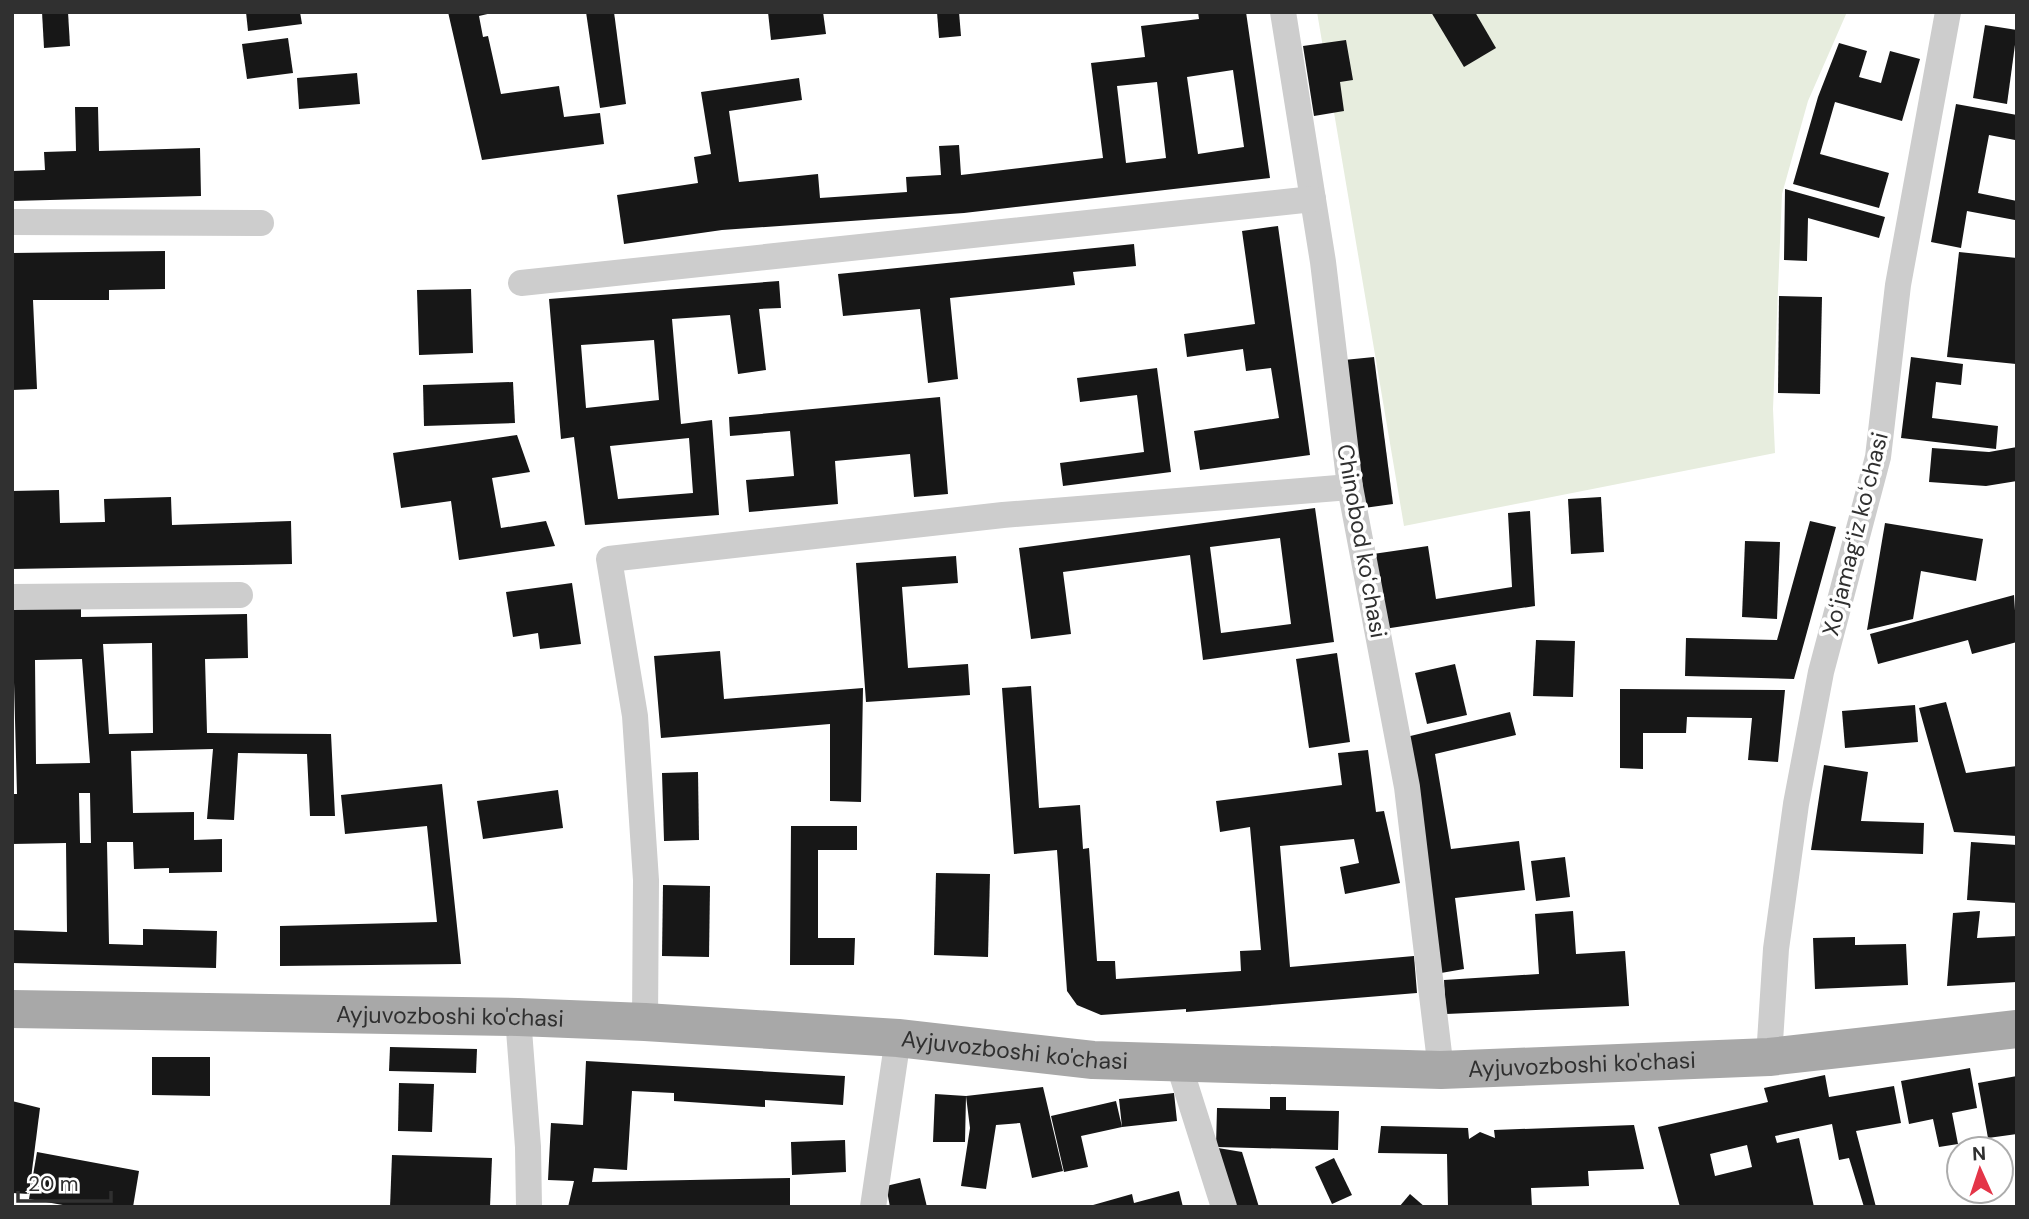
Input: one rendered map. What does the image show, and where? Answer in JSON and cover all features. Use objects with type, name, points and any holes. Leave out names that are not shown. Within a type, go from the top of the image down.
[{"type":"main road","name":"Ayjuvozboshi ko'chasi","points":[[12,1009],[518,1017],[645,1022],[898,1038],[1093,1060],[1441,1070],[1769,1057],[2017,1029]]},
{"type":"street","name":"Chinobod koʻchasi","points":[[1283,12],[1313,199],[1350,487],[1407,787],[1441,1070]]},
{"type":"street","name":"Xoʻjamagʻiz koʻchasi","points":[[1769,1057],[1776,949],[1796,803],[1821,672],[1878,457],[1898,285],[1948,12]]},
{"type":"street","points":[[521,283],[1313,199]]},
{"type":"street","points":[[12,222],[261,223]]},
{"type":"street","points":[[645,1022],[646,880],[635,716],[609,559],[1003,515],[1350,487]]},
{"type":"street","points":[[12,597],[240,595]]},
{"type":"street","points":[[518,1017],[528,1147],[529,1207]]},
{"type":"street","points":[[873,1207],[898,1038]]},
{"type":"street","points":[[1178,1062],[1224,1207]]},
{"type":"green space","points":[[1317,12],[1847,12],[1808,101],[1782,194],[1773,409],[1775,453],[1404,526]]},
{"type":"building","points":[[42,12],[68,12],[70,46],[44,48]]},
{"type":"building","points":[[246,12],[300,12],[302,24],[248,31]]},
{"type":"building","points":[[448,12],[496,12],[479,16],[483,37],[488,36],[501,94],[559,86],[564,117],[600,113],[604,144],[482,160]]},
{"type":"building","points":[[586,12],[614,12],[626,104],[600,108]]},
{"type":"building","points":[[768,12],[823,12],[826,34],[771,40]]},
{"type":"building","points":[[937,12],[959,12],[961,36],[939,38]]},
{"type":"building","points":[[1198,12],[1246,12],[1270,178],[964,213],[722,230],[624,244],[617,195],[698,183],[694,157],[711,154],[701,92],[799,78],[802,100],[729,111],[739,182],[818,174],[820,198],[907,192],[906,177],[941,175],[939,146],[959,145],[961,175],[1103,158],[1091,63],[1145,57],[1141,26],[1199,19]],"holes":[[[1233,70],[1244,147],[1198,154],[1187,77]],[[1157,82],[1166,158],[1126,163],[1117,86]]]},
{"type":"building","points":[[1431,12],[1475,12],[1496,48],[1464,67]]},
{"type":"building","points":[[1985,25],[2017,30],[2007,104],[1973,98]]},
{"type":"building","points":[[288,38],[293,73],[247,79],[242,44]]},
{"type":"building","points":[[1346,40],[1353,80],[1340,82],[1344,111],[1314,116],[1303,46]]},
{"type":"building","points":[[1839,43],[1867,51],[1859,77],[1881,83],[1890,51],[1920,59],[1902,121],[1835,102],[1820,154],[1889,173],[1879,208],[1793,184],[1818,97]]},
{"type":"building","points":[[357,73],[360,104],[299,109],[297,78]]},
{"type":"building","points":[[1956,104],[2017,115],[2015,140],[1989,135],[1978,193],[2017,201],[2015,220],[1967,211],[1961,248],[1931,242]]},
{"type":"building","points":[[75,107],[98,107],[99,151],[200,148],[201,196],[12,201],[12,171],[45,170],[44,152],[76,151]]},
{"type":"building","points":[[1785,189],[1885,217],[1879,238],[1808,218],[1807,261],[1784,260]]},
{"type":"building","points":[[1278,226],[1310,455],[1200,470],[1194,431],[1279,418],[1271,368],[1246,371],[1243,349],[1187,357],[1184,334],[1255,324],[1242,231]]},
{"type":"building","points":[[1134,244],[1136,266],[1073,272],[1075,285],[950,298],[958,379],[928,383],[920,309],[843,316],[838,274]]},
{"type":"building","points":[[165,251],[165,289],[109,290],[109,300],[33,300],[37,389],[12,390],[12,253]]},
{"type":"building","points":[[1959,252],[2017,258],[2016,364],[1947,357]]},
{"type":"building","points":[[779,281],[781,308],[759,309],[766,370],[738,374],[730,315],[672,319],[681,424],[712,420],[719,515],[585,525],[574,437],[561,439],[549,299]],"holes":[[[654,340],[659,400],[586,408],[581,345]],[[689,438],[693,493],[618,499],[610,446]]]},
{"type":"building","points":[[471,289],[473,353],[419,355],[417,290]]},
{"type":"building","points":[[1779,296],[1822,297],[1820,394],[1778,393]]},
{"type":"building","points":[[1374,357],[1393,504],[1364,508],[1344,360]]},
{"type":"building","points":[[1911,357],[1963,364],[1961,385],[1936,382],[1932,418],[1998,426],[1996,449],[1901,438]]},
{"type":"building","points":[[1157,368],[1171,472],[1063,486],[1060,463],[1144,452],[1137,395],[1080,402],[1077,378]]},
{"type":"building","points":[[513,382],[515,423],[424,426],[423,385]]},
{"type":"building","points":[[940,397],[948,494],[914,497],[910,454],[835,461],[838,504],[749,512],[746,480],[794,476],[790,431],[730,436],[729,417]]},
{"type":"building","points":[[517,435],[530,472],[492,478],[501,528],[546,521],[555,546],[459,560],[451,501],[401,508],[393,453]]},
{"type":"building","points":[[2017,447],[2017,481],[1986,486],[1929,482],[1932,448],[1989,452]]},
{"type":"building","points":[[59,490],[60,523],[105,522],[104,499],[171,497],[172,525],[291,521],[292,564],[12,569],[12,491]]},
{"type":"building","points":[[1601,497],[1604,552],[1571,554],[1568,499]]},
{"type":"building","points":[[1315,508],[1334,642],[1203,660],[1190,555],[1063,572],[1071,634],[1031,639],[1019,548]],"holes":[[[1280,538],[1291,624],[1221,633],[1210,547]]]},
{"type":"building","points":[[1530,511],[1535,606],[1384,629],[1373,554],[1428,546],[1436,599],[1512,587],[1508,513]]},
{"type":"building","points":[[1810,521],[1836,527],[1794,679],[1685,676],[1686,638],[1777,640]]},
{"type":"building","points":[[1885,523],[1983,539],[1976,581],[1921,571],[1913,619],[1867,630]]},
{"type":"building","points":[[1745,541],[1780,542],[1777,619],[1742,617]]},
{"type":"building","points":[[956,556],[958,583],[902,587],[908,668],[968,664],[970,695],[866,702],[856,563]]},
{"type":"building","points":[[572,583],[581,644],[540,649],[538,633],[513,637],[506,592]]},
{"type":"building","points":[[2014,595],[2017,642],[1972,654],[1968,640],[1878,664],[1870,634]]},
{"type":"building","points":[[81,607],[81,617],[247,614],[248,658],[205,659],[207,733],[331,734],[335,816],[310,816],[307,754],[238,753],[234,820],[207,819],[213,749],[131,751],[133,813],[194,812],[194,840],[222,839],[222,872],[169,873],[169,868],[134,869],[133,842],[107,842],[109,944],[143,945],[143,929],[217,931],[216,968],[12,963],[12,930],[67,932],[66,843],[12,844],[12,794],[17,794],[12,608]],"holes":[[[152,643],[153,733],[109,734],[103,644]],[[82,659],[90,763],[36,764],[35,660]],[[79,793],[90,793],[91,843],[80,843]]]},
{"type":"building","points":[[1536,640],[1575,641],[1573,697],[1533,696]]},
{"type":"building","points":[[720,651],[724,699],[863,688],[861,802],[830,801],[830,724],[661,738],[654,656]]},
{"type":"building","points":[[1337,653],[1350,742],[1309,748],[1296,659]]},
{"type":"building","points":[[1455,664],[1467,715],[1427,724],[1415,673]]},
{"type":"building","points":[[1031,686],[1039,808],[1080,805],[1083,849],[1089,848],[1097,961],[1115,961],[1116,979],[1241,971],[1240,951],[1261,950],[1250,827],[1220,832],[1216,801],[1342,785],[1338,753],[1368,750],[1376,812],[1384,811],[1400,883],[1345,894],[1340,867],[1359,863],[1354,839],[1280,846],[1290,967],[1414,956],[1417,993],[1186,1012],[1186,1009],[1101,1015],[1077,1005],[1067,991],[1057,850],[1014,854],[1002,688]]},
{"type":"building","points":[[1620,689],[1785,690],[1778,762],[1748,760],[1752,718],[1687,717],[1686,733],[1643,733],[1643,769],[1620,768]]},
{"type":"building","points":[[1946,702],[1966,773],[2017,766],[2017,836],[1954,832],[1919,708]]},
{"type":"building","points":[[1915,705],[1918,742],[1845,748],[1842,711]]},
{"type":"building","points":[[1510,712],[1516,735],[1435,754],[1451,849],[1519,841],[1525,890],[1455,898],[1464,969],[1441,973],[1402,738]]},
{"type":"building","points":[[1824,765],[1868,772],[1861,821],[1924,823],[1923,854],[1811,850]]},
{"type":"building","points":[[698,772],[699,840],[664,841],[662,773]]},
{"type":"building","points":[[442,784],[461,964],[280,966],[280,926],[437,922],[427,826],[345,834],[341,795]]},
{"type":"building","points":[[558,790],[563,828],[483,839],[477,801]]},
{"type":"building","points":[[791,826],[857,826],[857,850],[818,850],[818,938],[855,938],[854,965],[790,965]]},
{"type":"building","points":[[1971,842],[2017,845],[2017,903],[1967,900]]},
{"type":"building","points":[[1565,857],[1570,897],[1536,901],[1531,861]]},
{"type":"building","points":[[936,873],[990,874],[988,957],[934,955]]},
{"type":"building","points":[[663,885],[710,886],[709,957],[662,956]]},
{"type":"building","points":[[1573,911],[1576,954],[1625,951],[1629,1006],[1446,1014],[1444,980],[1539,974],[1535,914]]},
{"type":"building","points":[[1980,911],[1977,938],[2017,936],[2017,982],[1947,986],[1953,913]]},
{"type":"building","points":[[1855,937],[1855,945],[1906,944],[1908,985],[1815,989],[1813,938]]},
{"type":"building","points":[[390,1047],[477,1049],[476,1073],[389,1071]]},
{"type":"building","points":[[152,1057],[210,1057],[210,1096],[152,1095]]},
{"type":"building","points":[[586,1061],[845,1076],[843,1105],[765,1100],[765,1107],[674,1101],[674,1093],[632,1091],[627,1170],[594,1168],[592,1182],[790,1178],[790,1207],[568,1207],[574,1181],[548,1180],[551,1123],[583,1125]]},
{"type":"building","points":[[1970,1068],[1977,1108],[1952,1113],[1956,1135],[1945,1135],[1945,1146],[1939,1147],[1933,1119],[1909,1124],[1901,1081]]},
{"type":"building","points":[[1825,1075],[1829,1097],[1894,1086],[1901,1123],[1856,1131],[1876,1207],[1864,1207],[1849,1158],[1839,1160],[1832,1124],[1775,1136],[1777,1143],[1799,1138],[1814,1207],[1680,1207],[1658,1127],[1768,1102],[1764,1088]],"holes":[[[1747,1145],[1752,1167],[1715,1176],[1710,1154]]]},
{"type":"building","points":[[2017,1076],[2017,1134],[1987,1135],[1978,1083]]},
{"type":"building","points":[[399,1083],[434,1084],[432,1132],[398,1131]]},
{"type":"building","points":[[1043,1087],[1063,1171],[1032,1178],[1020,1123],[996,1125],[986,1189],[961,1186],[970,1128],[966,1096]]},
{"type":"building","points":[[1174,1093],[1177,1121],[1122,1127],[1119,1099]]},
{"type":"building","points":[[935,1094],[966,1096],[965,1142],[933,1142]]},
{"type":"building","points":[[1270,1097],[1286,1097],[1286,1110],[1339,1111],[1338,1150],[1216,1147],[1217,1108],[1270,1109]]},
{"type":"building","points":[[12,1101],[40,1108],[29,1194],[12,1193]]},
{"type":"building","points":[[1116,1101],[1122,1127],[1081,1136],[1088,1167],[1064,1172],[1051,1116]]},
{"type":"building","points":[[1634,1125],[1644,1169],[1588,1171],[1589,1186],[1531,1188],[1532,1207],[1448,1207],[1447,1154],[1378,1153],[1381,1126],[1468,1128],[1469,1139],[1480,1132],[1495,1138],[1494,1130]]},
{"type":"building","points":[[845,1140],[846,1172],[792,1175],[791,1142]]},
{"type":"building","points":[[1212,1147],[1242,1152],[1259,1207],[1232,1207]]},
{"type":"building","points":[[37,1152],[139,1171],[133,1207],[74,1207],[29,1199]]},
{"type":"building","points":[[392,1155],[492,1158],[490,1207],[390,1207]]},
{"type":"building","points":[[1334,1158],[1352,1195],[1332,1204],[1315,1167]]},
{"type":"building","points":[[920,1178],[927,1207],[890,1207],[886,1186]]},
{"type":"building","points":[[1179,1191],[1183,1207],[1086,1207],[1132,1194],[1134,1203]]},
{"type":"building","points":[[1410,1194],[1425,1207],[1399,1207]]}]
